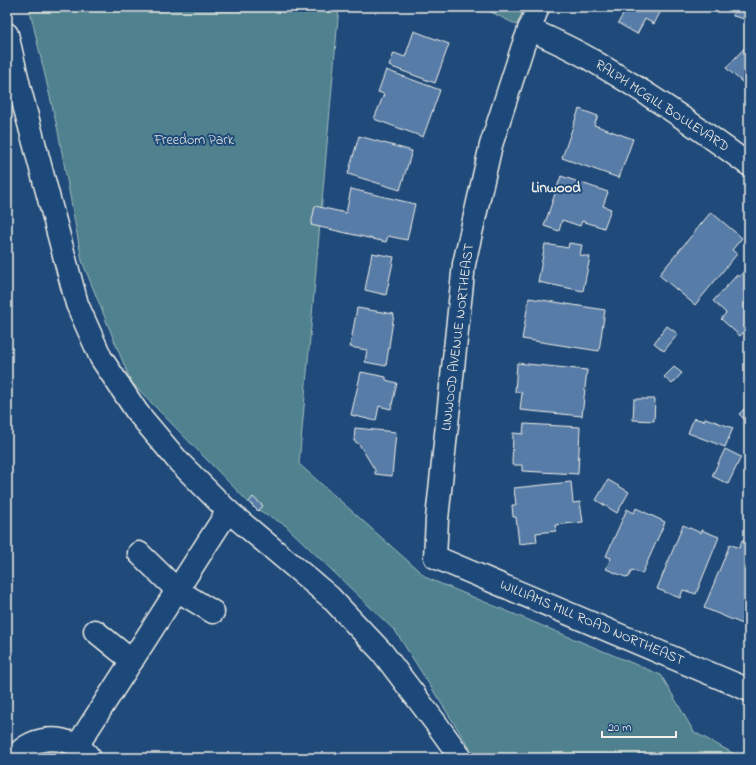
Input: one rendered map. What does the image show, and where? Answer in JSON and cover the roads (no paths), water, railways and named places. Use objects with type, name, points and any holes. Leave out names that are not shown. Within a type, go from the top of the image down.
[{"type":"main road","name":"LINWOOD AVENUE NORTHEAST","points":[[435,557],[464,264],[491,144],[529,29],[538,7]]},
{"type":"main road","name":"RALPH MCGILL BOULEVARD","points":[[529,29],[593,61],[652,96],[749,166]]},
{"type":"main road","points":[[7,34],[14,92],[77,304],[101,358],[137,412],[179,462],[228,511],[330,597],[382,652],[456,753]]},
{"type":"main road","points":[[14,758],[31,743],[46,739],[62,740],[84,752],[132,661],[228,511]]},
{"type":"main road","points":[[139,553],[177,590],[213,612]]},
{"type":"main road","name":"WILLIAMS MILL ROAD NORTHEAST","points":[[435,557],[749,690]]},
{"type":"main road","points":[[95,631],[132,661]]},
{"type":"district","name":"Linwood","points":[[556,188]]},
{"type":"park label","name":"Freedom Park","points":[[194,140]]}]
